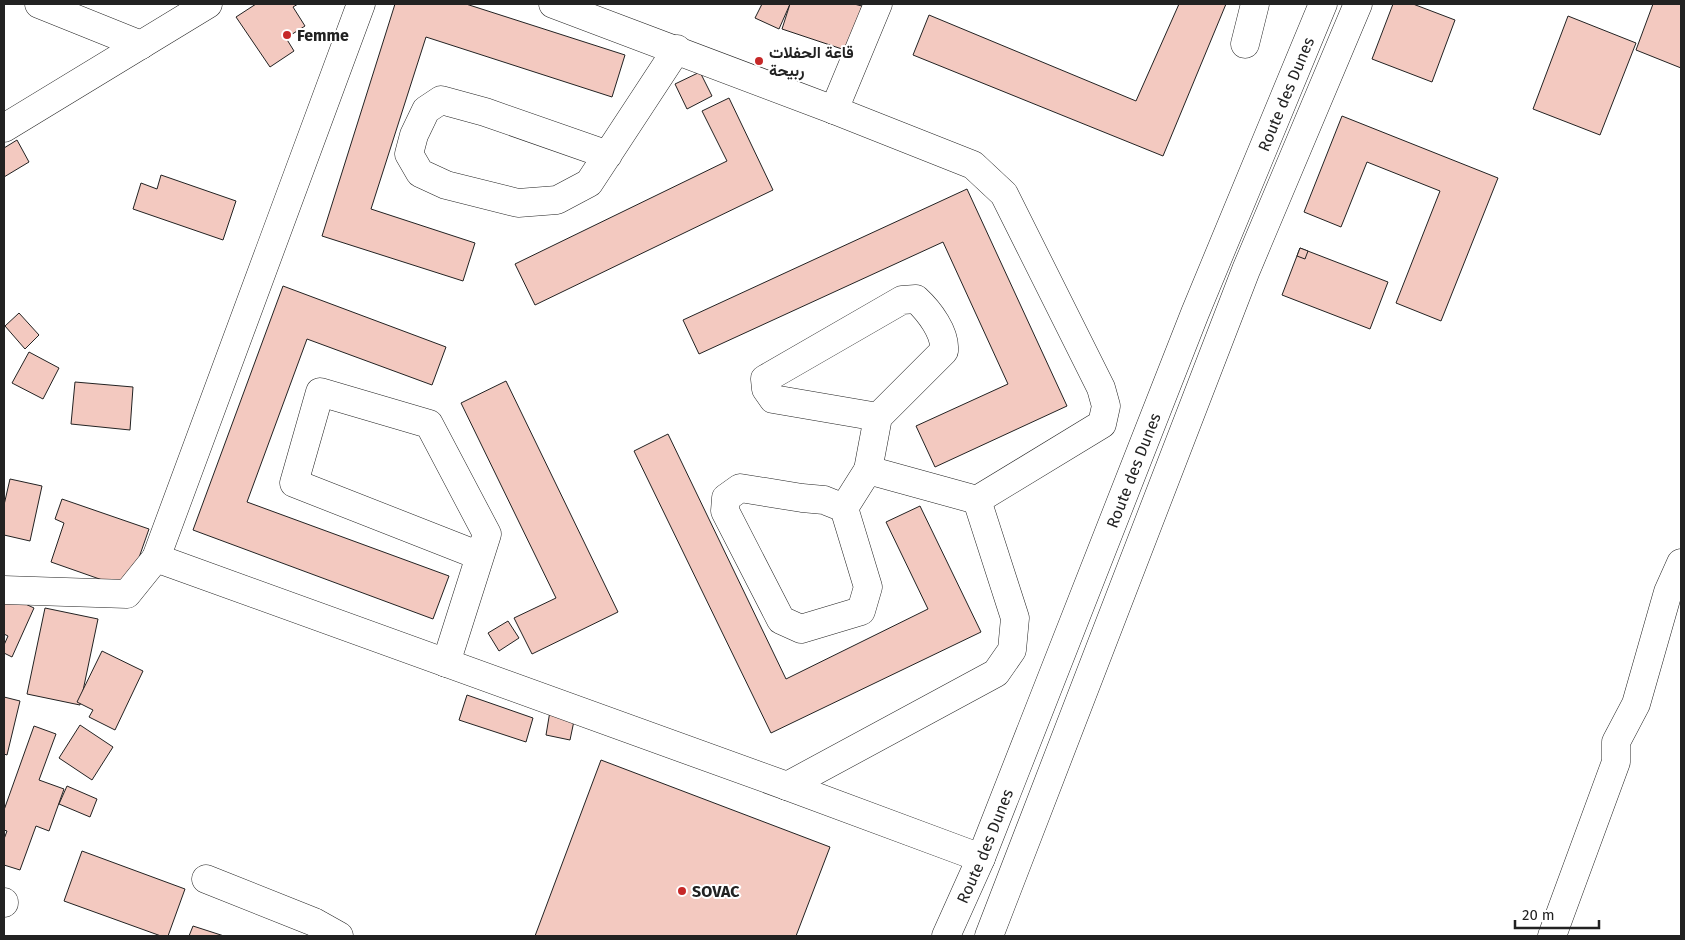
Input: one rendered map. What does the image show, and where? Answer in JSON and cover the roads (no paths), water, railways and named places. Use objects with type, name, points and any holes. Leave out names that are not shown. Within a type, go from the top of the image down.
[{"type":"street","points":[[39,4],[141,45]]},
{"type":"street","points":[[4,128],[208,4]]},
{"type":"street","points":[[4,590],[127,594],[156,558],[361,4]]},
{"type":"street","points":[[553,4],[834,110],[973,165],[1004,194],[1102,388],[1106,406],[1102,424],[976,500],[868,470]]},
{"type":"street","points":[[834,110],[878,4]]},
{"type":"street","points":[[1244,44],[1255,4]]},
{"type":"street","name":"Route des Dunes","points":[[946,936],[981,858],[1195,313],[1323,4]]},
{"type":"street","name":"Route des Dunes","points":[[989,936],[1246,270],[1358,4]]},
{"type":"street","points":[[608,155],[485,112],[441,100],[426,110],[414,135],[409,154],[420,173],[446,185],[518,204],[557,200],[589,183],[608,155],[677,50]]},
{"type":"street","points":[[844,508],[824,500],[740,488],[726,498],[725,511],[781,620],[801,630],[861,611],[868,588],[844,508],[868,470],[878,416],[944,351],[945,344],[942,335],[916,299],[902,300],[765,379],[766,389],[773,399],[878,416]]},
{"type":"street","points":[[446,663],[487,534],[429,424],[320,392],[294,483],[480,556]]},
{"type":"street","points":[[787,786],[996,673],[1012,650],[1015,618],[976,500]]},
{"type":"street","points":[[156,558],[981,858]]},
{"type":"street","points":[[1552,936],[1616,762],[1616,742],[1636,704],[1668,592],[1681,563]]},
{"type":"street","points":[[206,879],[314,922],[339,936]]},
{"type":"place","name":"Femme","points":[[287,35]]},
{"type":"place","name":"قاعة الحفلات ربيحة","points":[[759,61]]},
{"type":"place","name":"SOVAC","points":[[682,891]]}]
